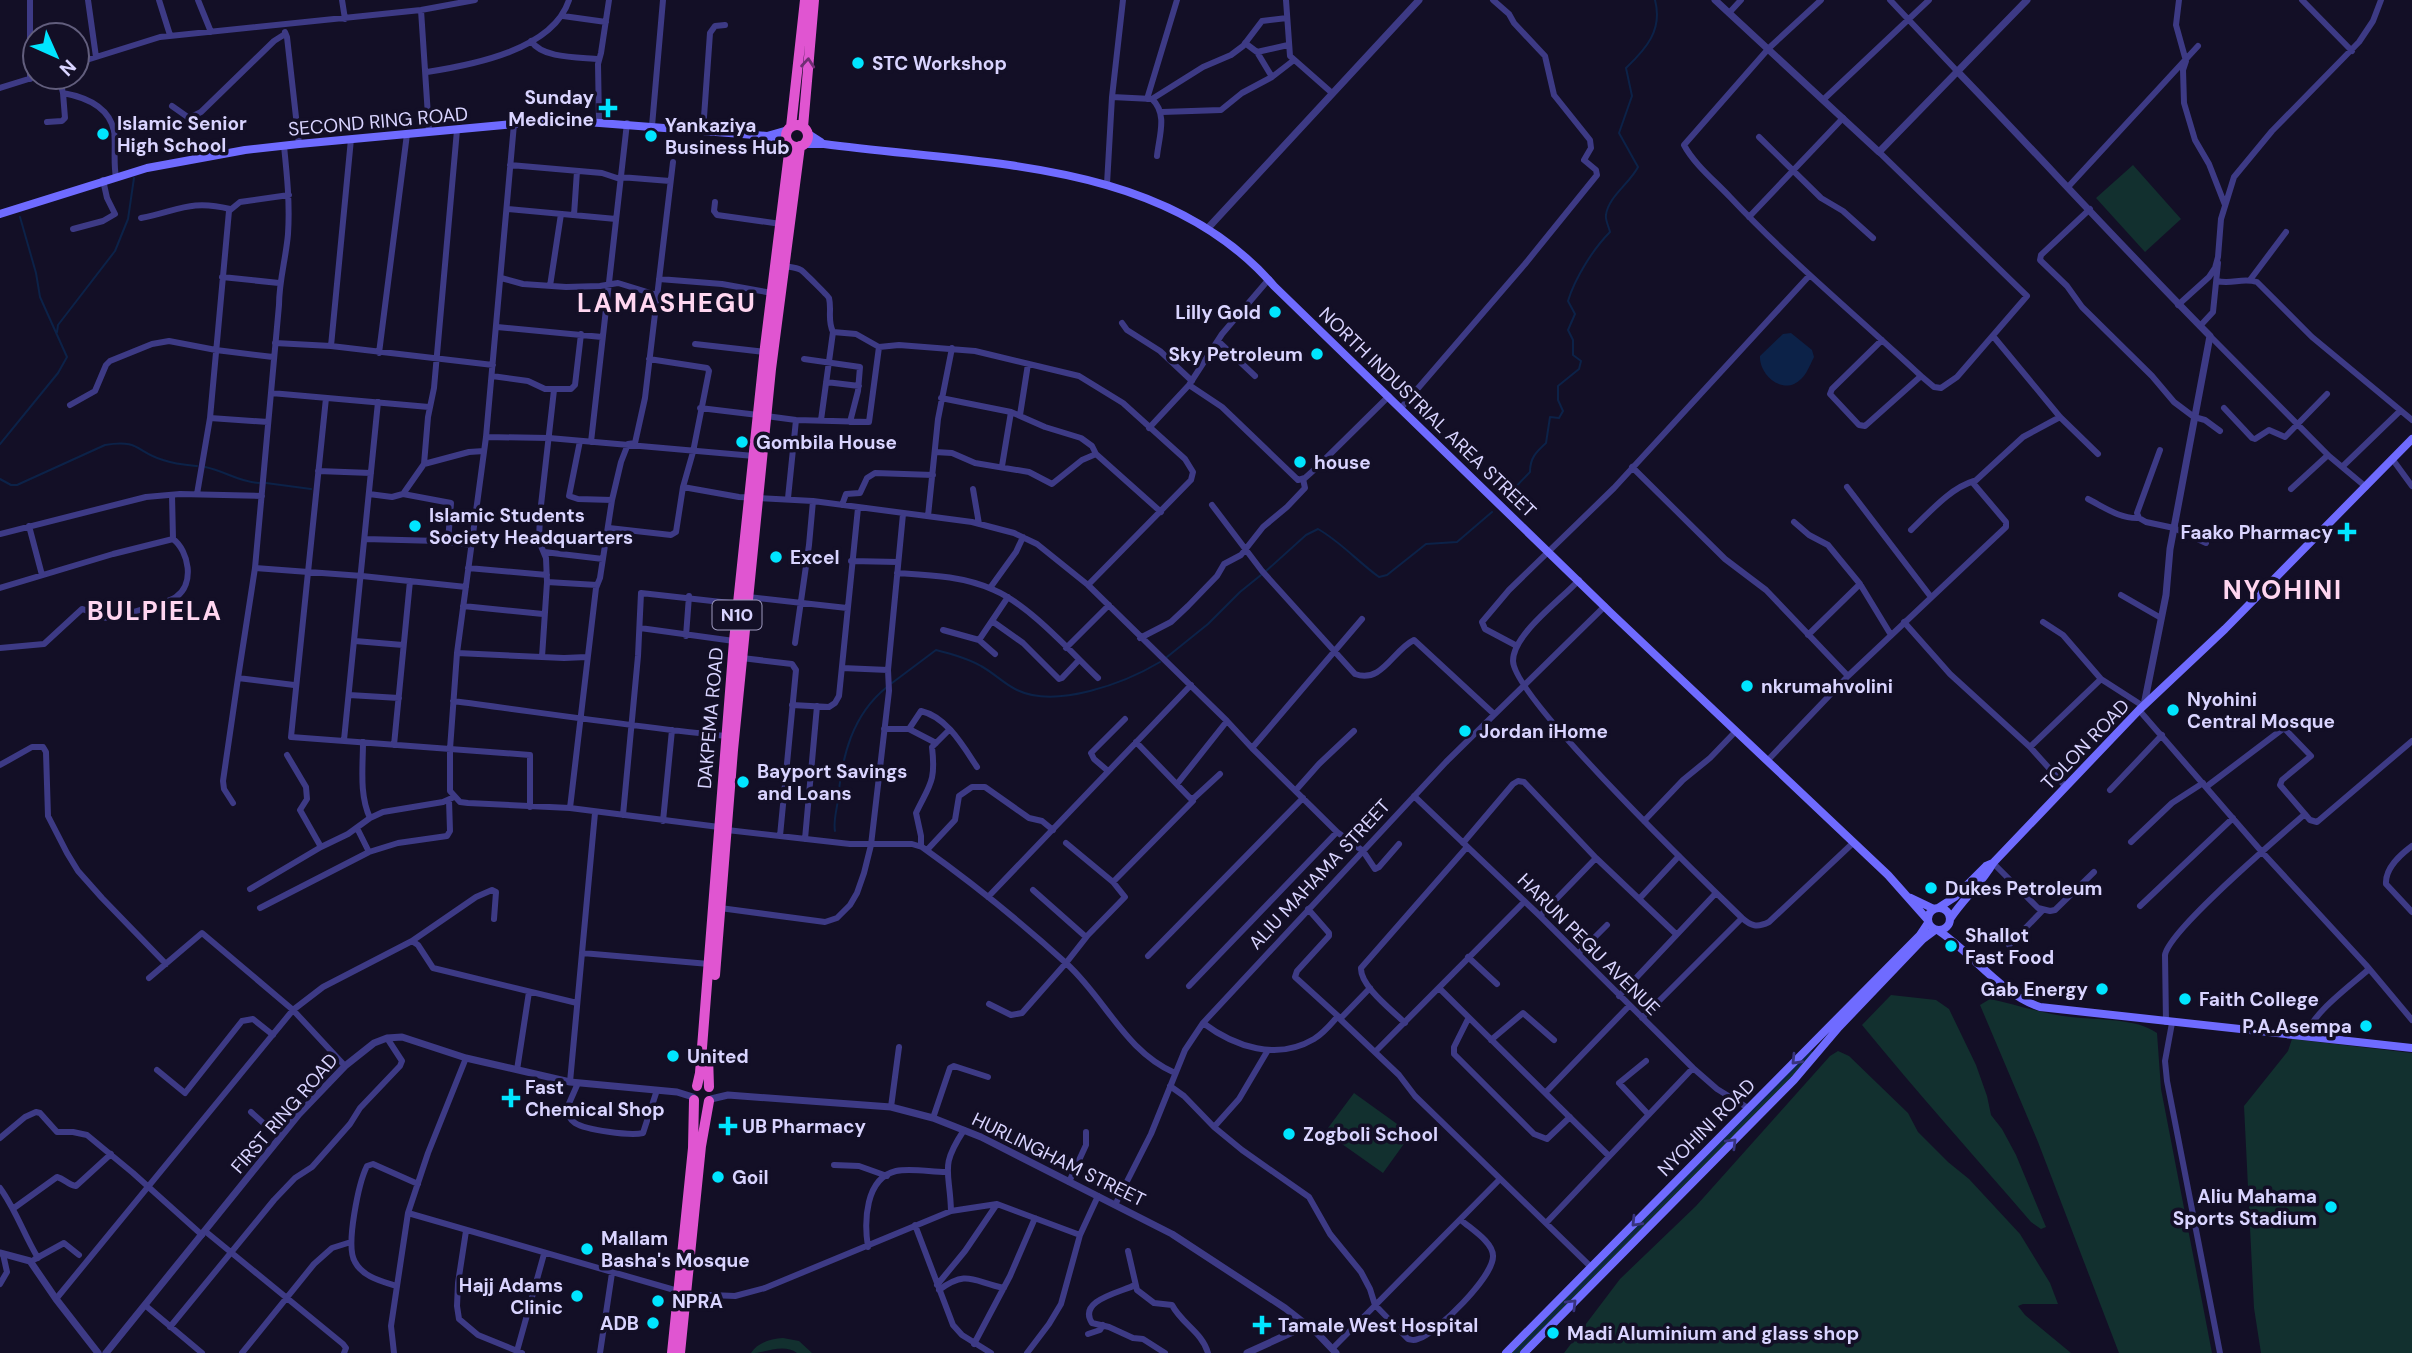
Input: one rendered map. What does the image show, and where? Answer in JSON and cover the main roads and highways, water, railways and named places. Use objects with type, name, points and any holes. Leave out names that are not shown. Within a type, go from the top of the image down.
[{"type":"highway","name":"N10","points":[[805,0],[790,128],[786,136],[796,144],[805,130],[814,0]]},
{"type":"highway","points":[[790,128],[805,130]]},
{"type":"highway","name":"DAKPEMA ROAD","points":[[680,1353],[695,1093],[700,1073],[748,597],[754,456],[762,415],[765,352],[781,224],[796,144]]},
{"type":"highway","name":"DAKPEMA ROAD","points":[[672,1353],[710,1094],[707,1066],[720,908],[726,736],[734,641],[784,265],[796,144]]},
{"type":"highway","points":[[703,1084],[710,1094],[703,1104],[695,1093],[703,1084]]},
{"type":"main road","name":"SECOND RING ROAD","points":[[2,214],[103,180],[184,160],[299,144],[429,131],[599,121],[767,136],[796,144]]},
{"type":"main road","name":"SECOND RING ROAD","points":[[767,136],[790,128]]},
{"type":"main road","name":"NORTH INDUSTRIAL AREA STREET","points":[[805,130],[824,144]]},
{"type":"main road","name":"NORTH INDUSTRIAL AREA STREET","points":[[796,144],[824,144],[1046,171],[1107,184],[1157,203],[1208,228],[1233,245],[1909,897],[1927,921]]},
{"type":"main road","name":"TOLON ROAD","points":[[1993,863],[2141,708],[2203,651],[2412,439]]},
{"type":"main road","points":[[1993,863],[1986,866],[1955,897],[1936,908],[1927,921],[1963,948],[2013,994],[2030,1003],[2040,1007],[2412,1048]]},
{"type":"main road","points":[[1937,930],[1946,928],[1961,902],[1989,872],[1993,863]]},
{"type":"main road","name":"NORTH INDUSTRIAL AREA STREET","points":[[1909,897],[1936,908]]},
{"type":"main road","points":[[1936,908],[1945,910],[1963,948]]},
{"type":"main road","name":"NYOHINI ROAD","points":[[1506,1353],[1920,935],[1927,921]]},
{"type":"main road","name":"NYOHINI ROAD","points":[[1524,1353],[1794,1080],[1839,1027],[1923,939],[1937,930]]},
{"type":"water","points":[[1791,333],[1812,350],[1814,357],[1801,379],[1794,384],[1781,385],[1766,374],[1760,356],[1783,334]]},
{"type":"waterway","points":[[1506,497],[1530,472],[1534,456],[1546,443],[1550,417],[1559,418],[1563,411],[1558,400],[1558,386],[1579,369],[1581,361],[1573,355],[1573,340],[1568,330],[1575,314],[1568,301],[1585,264],[1610,232],[1606,217],[1611,202],[1638,167],[1619,133],[1632,96],[1626,68],[1640,54],[1655,30],[1655,0]]},
{"type":"waterway","points":[[57,332],[58,325],[115,251],[128,219],[134,178]]},
{"type":"waterway","points":[[0,444],[58,373],[67,357],[40,297],[20,217]]},
{"type":"waterway","points":[[0,479],[17,485],[105,445],[116,444],[132,445],[154,457],[197,466]]},
{"type":"waterway","points":[[205,467],[259,483]]},
{"type":"waterway","points":[[266,483],[311,489]]},
{"type":"waterway","points":[[1265,572],[1306,535],[1318,529],[1379,577],[1387,575],[1426,544],[1457,542],[1492,512]]},
{"type":"waterway","points":[[1167,657],[1261,575]]},
{"type":"waterway","points":[[892,683],[936,650],[976,663],[1017,690],[1051,697],[1110,685],[1160,662]]},
{"type":"waterway","points":[[835,831],[842,767],[851,737],[865,710],[887,687]]},
{"type":"waterway","points":[[1515,1353],[1811,1052]]},
{"type":"place","name":"STC Workshop","points":[[858,63]]},
{"type":"place","name":"Sunday Medicine","points":[[608,108]]},
{"type":"place","name":"Islamic Senior High School","points":[[103,134]]},
{"type":"place","name":"Yankaziya Business Hub","points":[[651,136]]},
{"type":"place","name":"Lilly Gold","points":[[1275,312]]},
{"type":"place","name":"Sky Petroleum","points":[[1317,354]]},
{"type":"place","name":"Gombila House","points":[[742,442]]},
{"type":"place","name":"house","points":[[1300,462]]},
{"type":"place","name":"Islamic Students Society Headquarters","points":[[415,526]]},
{"type":"place","name":"Faako Pharmacy","points":[[2347,532]]},
{"type":"place","name":"Excel","points":[[776,557]]},
{"type":"place","name":"nkrumahvolini","points":[[1747,686]]},
{"type":"place","name":"Nyohini Central Mosque","points":[[2173,710]]},
{"type":"place","name":"Jordan iHome","points":[[1465,731]]},
{"type":"place","name":"Bayport Savings and Loans","points":[[743,782]]},
{"type":"place","name":"Dukes Petroleum","points":[[1931,888]]},
{"type":"place","name":"Shallot Fast Food","points":[[1951,946]]},
{"type":"place","name":"Gab Energy","points":[[2102,989]]},
{"type":"place","name":"Faith College","points":[[2185,999]]},
{"type":"place","name":"P.A.Asempa","points":[[2366,1026]]},
{"type":"place","name":"United","points":[[673,1056]]},
{"type":"place","name":"Fast Chemical Shop","points":[[511,1098]]},
{"type":"place","name":"UB Pharmacy","points":[[728,1126]]},
{"type":"place","name":"Zogboli School","points":[[1289,1134]]},
{"type":"place","name":"Goil","points":[[718,1177]]},
{"type":"place","name":"Aliu Mahama Sports Stadium","points":[[2331,1207]]},
{"type":"place","name":"Mallam Basha's Mosque","points":[[587,1249]]},
{"type":"place","name":"Hajj Adams Clinic","points":[[577,1296]]},
{"type":"place","name":"NPRA","points":[[658,1301]]},
{"type":"place","name":"ADB","points":[[653,1323]]},
{"type":"place","name":"Tamale West Hospital","points":[[1262,1325]]},
{"type":"place","name":"Madi Aluminium and glass shop","points":[[1553,1333]]},
{"type":"district","name":"LAMASHEGU","points":[[667,303]]},
{"type":"district","name":"NYOHINI","points":[[2283,590]]},
{"type":"district","name":"BULPIELA","points":[[155,611]]}]
